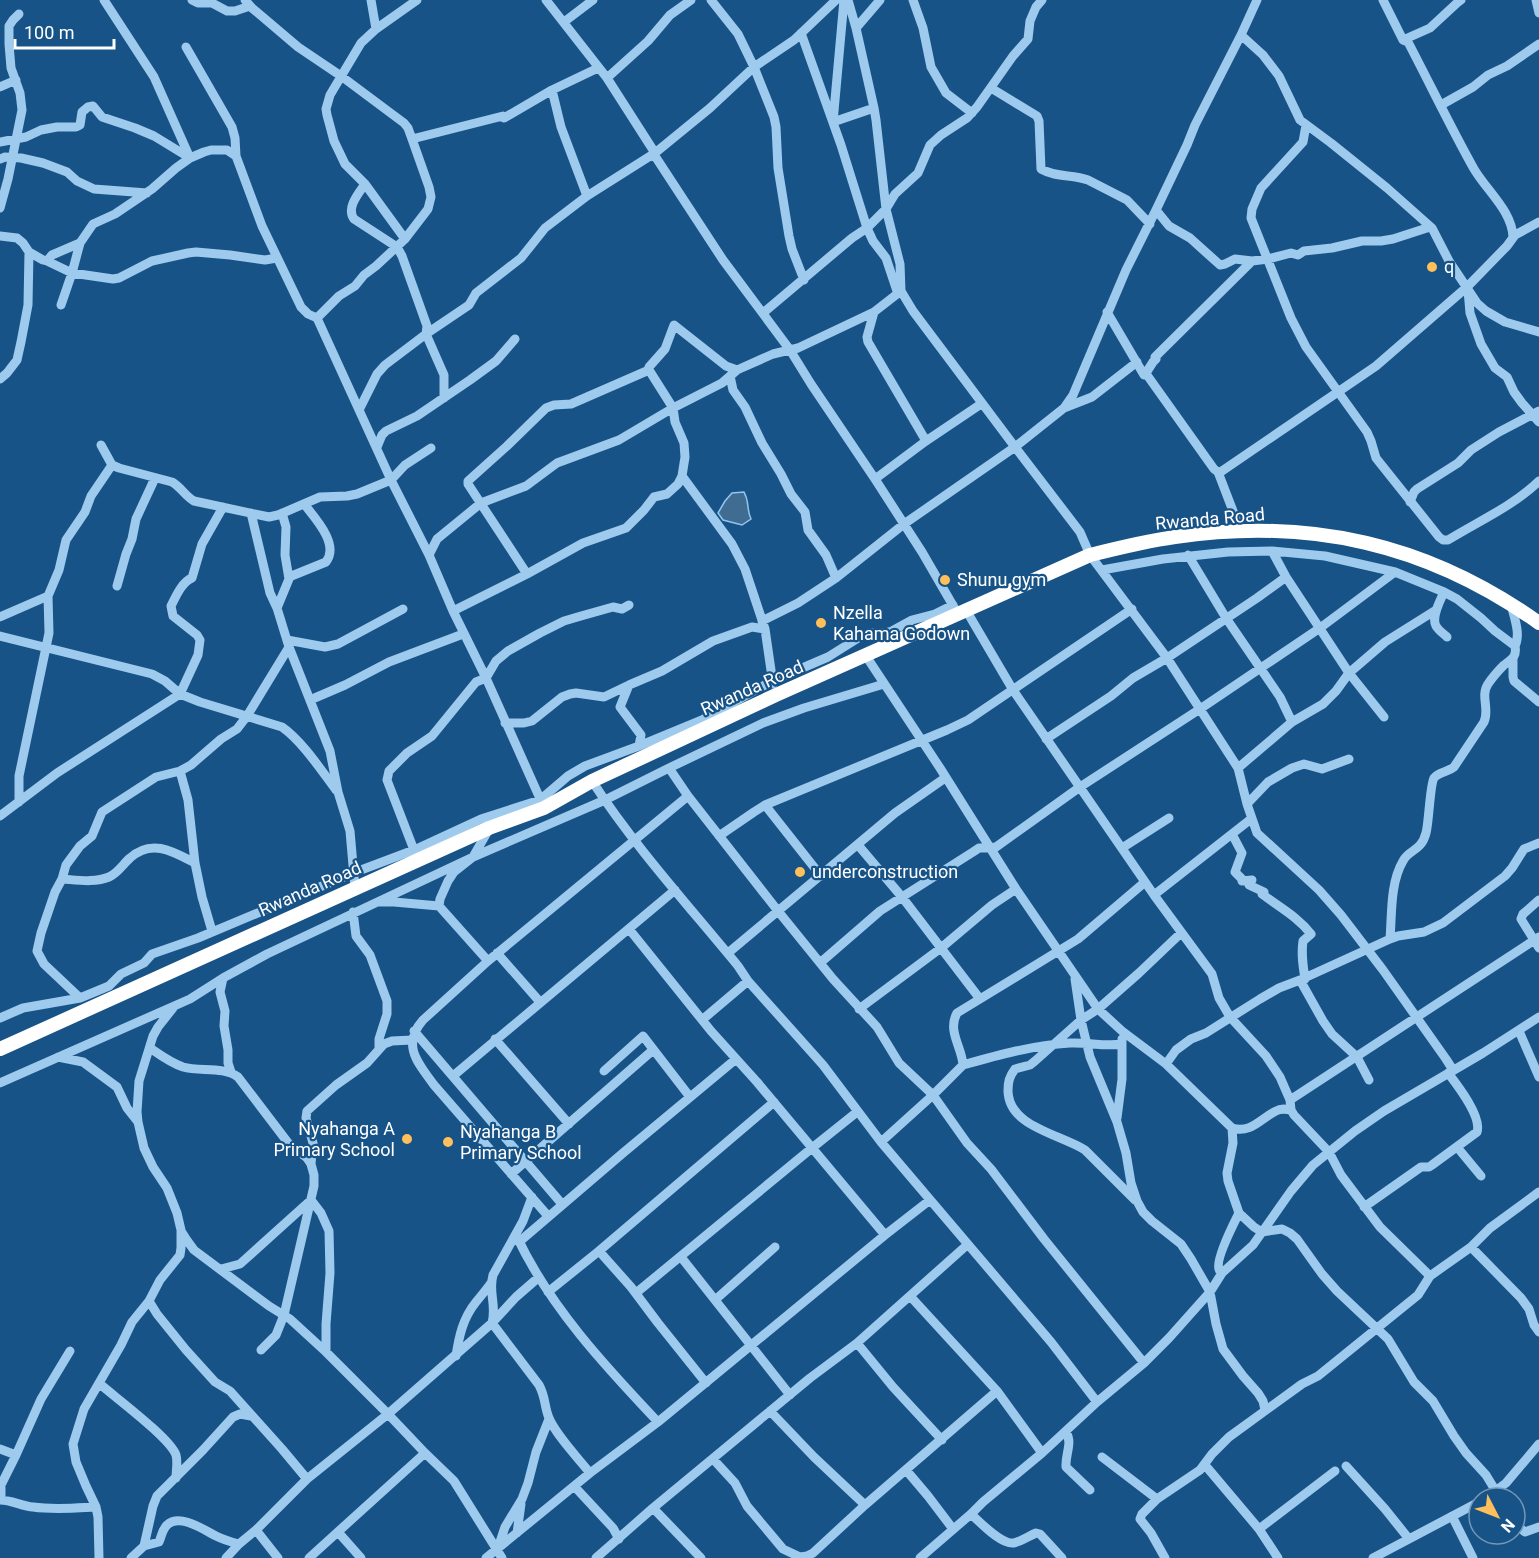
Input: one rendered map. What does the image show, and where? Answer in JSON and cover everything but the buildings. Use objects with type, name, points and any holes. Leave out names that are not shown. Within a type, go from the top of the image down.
[{"type":"highway","name":"Rwanda Road","points":[[0,1049],[869,654],[959,609],[1090,555],[1176,536],[1243,531],[1289,531],[1350,538],[1376,544],[1469,580],[1539,623]]},
{"type":"street","points":[[104,0],[154,77],[190,158]]},
{"type":"street","points":[[192,0],[198,3],[212,3],[227,11],[235,11],[247,3],[298,47],[341,76],[408,128],[429,187],[428,209],[397,247],[364,275],[355,286],[339,296],[317,318]]},
{"type":"street","points":[[371,0],[376,28]]},
{"type":"street","points":[[405,239],[365,184],[345,164],[334,141],[326,109],[330,95],[361,43],[376,28],[417,0]]},
{"type":"street","points":[[546,0],[607,78],[723,260],[790,350],[810,384],[1046,739],[1212,974],[1219,998],[1230,1017],[1266,1056],[1280,1077],[1291,1105],[1329,1152],[1341,1175],[1364,1207],[1397,1245],[1430,1276]]},
{"type":"street","points":[[564,22],[592,0]]},
{"type":"street","points":[[607,78],[648,42],[668,16],[691,0]]},
{"type":"street","points":[[711,0],[736,29],[754,67],[775,122],[778,168],[789,236],[804,280]]},
{"type":"street","points":[[359,410],[379,370],[426,334],[469,306],[476,293],[521,258],[545,228],[587,196],[655,153],[710,108],[754,67],[801,33],[836,0]]},
{"type":"street","points":[[832,122],[846,0]]},
{"type":"street","points":[[846,0],[856,28],[874,108],[886,209],[899,257],[899,293]]},
{"type":"street","points":[[856,28],[880,0]]},
{"type":"street","points":[[913,0],[923,28],[931,67],[946,93],[972,113]]},
{"type":"street","points":[[763,313],[867,228],[886,209],[896,194],[918,173],[930,145],[972,113],[1028,39],[1030,21],[1042,0]]},
{"type":"street","points":[[506,723],[532,721],[566,695],[576,693],[604,697],[657,674],[707,644],[752,627],[764,625],[836,579],[904,524],[1015,447],[1064,408],[1073,395],[1126,270],[1257,0]]},
{"type":"street","points":[[1383,0],[1403,40],[1408,42],[1474,168],[1508,218],[1513,237]]},
{"type":"street","points":[[1403,40],[1430,28],[1461,0]]},
{"type":"street","points":[[1536,0],[1539,14]]},
{"type":"street","points":[[0,208],[22,110],[20,93],[10,68],[9,26],[19,14]]},
{"type":"street","points":[[801,33],[867,228],[873,242],[886,258],[899,293],[1080,532],[1090,555],[1167,658],[1238,768],[1251,819],[1257,833],[1319,890],[1368,949],[1446,1059],[1479,1124],[1477,1132],[1457,1148],[1430,1167],[1421,1167],[1364,1207]]},
{"type":"street","points":[[1241,35],[1263,55],[1279,76],[1300,120],[1387,188],[1430,226],[1449,261],[1477,303],[1505,322],[1539,332]]},
{"type":"street","points":[[1441,105],[1539,44]]},
{"type":"street","points":[[186,47],[232,127],[236,156],[262,226],[301,307],[304,312],[317,318],[391,480],[429,555],[463,634],[486,678],[542,804]]},
{"type":"street","points":[[412,139],[503,116],[504,118],[552,90],[598,68]]},
{"type":"street","points":[[0,87],[16,80]]},
{"type":"street","points":[[991,88],[1037,116],[1041,170],[1054,175],[1088,180],[1128,200],[1150,224]]},
{"type":"street","points":[[552,90],[558,117],[587,196]]},
{"type":"street","points":[[0,142],[16,140],[41,130],[76,128],[80,125],[84,110],[93,106],[102,117],[154,136],[190,158]]},
{"type":"street","points":[[832,122],[874,108]]},
{"type":"street","points":[[1306,125],[1303,142],[1264,184],[1252,209],[1251,218],[1291,318],[1306,347],[1367,432],[1376,459],[1443,540],[1448,540],[1520,497],[1539,480]]},
{"type":"street","points":[[61,305],[80,243],[93,224],[116,214],[147,193],[190,158],[211,150],[227,150],[236,156]]},
{"type":"street","points":[[0,159],[21,158],[41,162],[65,171],[79,182],[94,189],[147,193]]},
{"type":"street","points":[[365,184],[352,208],[352,217],[397,247],[406,263],[427,326],[426,334],[444,375],[444,398]]},
{"type":"street","points":[[1156,210],[1169,226],[1190,238],[1220,265],[1236,259],[1252,261],[1268,259],[1362,241],[1394,239],[1430,226]]},
{"type":"street","points":[[1218,472],[1227,469],[1376,366],[1467,288],[1513,237],[1539,222]]},
{"type":"street","points":[[0,236],[17,238],[29,252],[72,273],[113,279],[152,261],[196,252],[265,260],[277,258]]},
{"type":"street","points":[[47,261],[52,255],[80,243]]},
{"type":"street","points":[[0,379],[8,373],[17,360],[28,305],[29,252]]},
{"type":"street","points":[[1147,375],[1155,357],[1252,261]]},
{"type":"street","points":[[1410,502],[1417,489],[1458,463],[1471,450],[1499,432],[1537,416],[1524,406],[1507,377],[1495,368],[1478,339],[1470,313],[1467,288]]},
{"type":"street","points":[[429,555],[437,539],[481,503],[526,486],[553,466],[619,440],[673,408],[722,384],[733,373],[773,354],[810,342],[874,312],[899,293]]},
{"type":"street","points":[[874,312],[868,342],[926,441]]},
{"type":"street","points":[[1107,312],[1144,375],[1147,375],[1218,472],[1238,524],[1243,531]]},
{"type":"street","points":[[527,574],[468,482],[546,408],[571,404],[649,370],[665,349],[674,325],[733,373]]},
{"type":"street","points":[[377,447],[386,431],[417,416],[496,361],[515,339]]},
{"type":"street","points":[[1064,408],[1092,397],[1137,362]]},
{"type":"street","points":[[453,611],[583,543],[626,528],[654,497],[667,494],[678,484],[682,476],[685,447],[675,422],[673,408],[649,370]]},
{"type":"street","points":[[733,373],[731,388],[745,407],[791,494],[805,512],[808,530],[826,555],[836,579]]},
{"type":"street","points":[[875,479],[981,404]]},
{"type":"street","points":[[101,445],[112,465],[172,482],[194,501],[269,517],[320,497],[357,494],[391,480],[405,465],[431,448]]},
{"type":"street","points":[[19,802],[19,776],[49,627],[48,596],[59,570],[66,540],[112,465]]},
{"type":"street","points":[[682,476],[732,544],[745,569],[764,625],[776,695]]},
{"type":"street","points":[[117,586],[136,519],[155,478]]},
{"type":"street","points":[[289,577],[329,559],[329,543],[326,535],[304,504]]},
{"type":"street","points":[[0,816],[57,773],[180,694],[198,655],[200,640],[173,616],[171,606],[179,591],[192,578],[202,544],[223,507]]},
{"type":"street","points":[[251,513],[267,583],[330,751],[338,792],[350,831],[355,888]]},
{"type":"street","points":[[278,608],[289,582],[285,555],[286,527],[282,513]]},
{"type":"street","points":[[1102,570],[1188,555],[1228,552],[1272,551],[1325,556],[1395,572],[1444,592],[1515,646]]},
{"type":"street","points":[[1272,551],[1286,577],[1349,673],[1384,717]]},
{"type":"street","points":[[1188,555],[1226,618],[1284,703],[1292,722]]},
{"type":"street","points":[[820,963],[880,911],[973,852],[996,847],[1080,787],[1320,628],[1395,572]]},
{"type":"street","points":[[1046,739],[1111,696],[1133,678],[1167,658],[1286,577]]},
{"type":"street","points":[[1444,592],[1436,610],[1435,624],[1448,638]]},
{"type":"street","points":[[0,617],[48,596]]},
{"type":"street","points":[[1511,604],[1518,638],[1513,659],[1514,681],[1539,702]]},
{"type":"street","points":[[414,850],[387,780],[387,774],[407,753],[432,736],[476,682],[486,678],[496,661],[508,651],[564,621],[613,607],[622,609],[629,605]]},
{"type":"street","points":[[288,644],[325,647],[338,644],[403,609]]},
{"type":"street","points":[[0,1018],[23,1008],[80,998],[111,985],[121,974],[144,963],[152,954],[193,940],[414,850],[481,819],[542,804],[576,770],[702,720],[772,681],[828,657],[863,635],[885,633],[912,620],[959,609]]},
{"type":"street","points":[[719,836],[765,806],[968,720],[1132,609]]},
{"type":"street","points":[[1238,768],[1292,722],[1323,704],[1349,673],[1393,636],[1436,610]]},
{"type":"street","points":[[310,700],[389,662],[463,634]]},
{"type":"street","points":[[863,635],[869,654],[884,684],[1016,889],[1098,1009],[1122,1031],[1166,1064],[1232,1128],[1243,1131],[1291,1105],[1416,1017],[1537,942],[1521,919],[1523,914],[1539,900]]},
{"type":"street","points":[[0,636],[152,674],[165,681],[180,694],[282,727],[289,731],[338,792]]},
{"type":"street","points":[[80,998],[44,964],[37,951],[55,892],[69,859],[92,836],[104,809],[120,802],[156,777],[180,771],[197,761],[221,739],[237,729],[247,716],[288,644]]},
{"type":"street","points":[[1390,939],[1397,875],[1403,860],[1418,848],[1425,838],[1429,822],[1432,781],[1437,775],[1454,767],[1485,722],[1486,688],[1502,668],[1513,659]]},
{"type":"street","points":[[0,1083],[190,999],[267,954],[353,912],[605,800],[773,719],[884,684]]},
{"type":"street","points":[[629,685],[620,707],[641,735],[639,746]]},
{"type":"street","points":[[1247,804],[1268,782],[1292,768],[1304,765],[1322,769],[1349,759]]},
{"type":"street","points":[[669,768],[778,912],[877,1027],[899,1063],[933,1095],[967,1143],[991,1169],[1144,1363]]},
{"type":"street","points":[[180,771],[188,800],[195,863],[212,931]]},
{"type":"street","points":[[728,953],[895,813],[945,778]]},
{"type":"street","points":[[592,781],[635,840],[728,953],[748,981],[823,1065],[881,1142],[1051,1342],[1097,1402]]},
{"type":"street","points":[[548,1216],[434,1085],[412,1050],[413,1035],[423,1020],[497,953],[688,796]]},
{"type":"street","points":[[765,806],[820,876]]},
{"type":"street","points":[[1122,848],[1169,818]]},
{"type":"street","points":[[1154,895],[1251,819]]},
{"type":"street","points":[[439,906],[448,880],[454,872],[473,857],[489,828]]},
{"type":"street","points":[[1232,834],[1242,853],[1235,872],[1242,881],[1252,880],[1249,885],[1264,892],[1262,894],[1292,915],[1311,934],[1303,941],[1302,946],[1303,980],[1323,1021],[1332,1034],[1357,1057],[1369,1080]]},
{"type":"street","points":[[1166,1064],[1176,1050],[1191,1039],[1206,1033],[1279,988],[1303,980],[1390,939],[1424,932],[1443,923],[1505,876],[1524,849],[1539,843]]},
{"type":"street","points":[[858,844],[981,999]]},
{"type":"street","points":[[62,879],[107,878],[136,854],[146,849],[171,850],[195,863]]},
{"type":"street","points":[[383,876],[391,895]]},
{"type":"street","points":[[963,1065],[962,1054],[953,1027],[955,1018],[962,1010],[1078,939],[1145,882]]},
{"type":"street","points":[[860,1009],[941,948],[992,905],[1016,889]]},
{"type":"street","points":[[453,1076],[675,890]]},
{"type":"street","points":[[374,902],[439,906],[488,961]]},
{"type":"street","points":[[353,912],[356,936],[370,955],[387,1001],[387,1014],[379,1039],[379,1048]]},
{"type":"street","points":[[629,929],[702,1020],[885,1235]]},
{"type":"street","points":[[1137,1201],[1085,1150],[1033,1126],[1018,1115],[1008,1099],[1008,1081],[1015,1070],[1030,1065],[1081,1020],[1098,1009],[1181,933]]},
{"type":"street","points":[[497,953],[540,1002]]},
{"type":"street","points":[[1074,976],[1086,1044],[1117,1122],[1137,1201],[1152,1221],[1181,1244],[1210,1292],[1223,1349],[1258,1393],[1265,1410]]},
{"type":"street","points":[[223,978],[220,992],[225,1011],[224,1026],[231,1072],[240,1080],[289,1144],[307,1158],[314,1175],[314,1186],[284,1316],[276,1335],[261,1350]]},
{"type":"street","points":[[702,1020],[748,981]]},
{"type":"street","points":[[99,1558],[100,1534],[96,1507],[76,1462],[73,1444],[84,1409],[100,1384],[132,1322],[149,1301],[160,1280],[180,1255],[182,1248],[177,1213],[167,1188],[144,1148],[138,1122],[138,1090],[153,1036],[174,1006]]},
{"type":"street","points":[[920,1558],[1042,1454],[1169,1338],[1210,1292],[1222,1273],[1253,1245],[1291,1191],[1313,1165],[1384,1111],[1539,1017]]},
{"type":"street","points":[[1117,1122],[1122,1079],[1122,1031]]},
{"type":"street","points":[[1519,1031],[1539,1077]]},
{"type":"street","points":[[311,1164],[313,1143],[306,1114],[336,1085],[368,1063],[384,1044],[413,1035]]},
{"type":"street","points":[[413,1035],[453,1076],[562,1204]]},
{"type":"street","points":[[604,1071],[642,1036],[690,1097]]},
{"type":"street","points":[[495,1039],[569,1124]]},
{"type":"street","points":[[881,1142],[963,1065],[1053,1045],[1073,1043],[1113,1046],[1122,1044]]},
{"type":"street","points":[[150,1048],[172,1063],[183,1067],[231,1072]]},
{"type":"street","points":[[512,1174],[653,1050]]},
{"type":"street","points":[[57,1057],[83,1062],[117,1087],[127,1108],[138,1122]]},
{"type":"street","points":[[518,1238],[548,1216],[736,1059]]},
{"type":"street","points":[[548,1292],[774,1102]]},
{"type":"street","points":[[636,1293],[857,1112]]},
{"type":"street","points":[[1232,1128],[1233,1143],[1227,1177],[1239,1214],[1262,1232],[1282,1229],[1297,1239],[1337,1291],[1388,1339],[1414,1382],[1432,1401],[1466,1453],[1493,1486]]},
{"type":"street","points":[[1457,1148],[1481,1176]]},
{"type":"street","points":[[1165,1558],[1140,1519],[1157,1499],[1200,1470],[1229,1437],[1302,1384],[1318,1377],[1418,1294],[1430,1276],[1471,1247],[1490,1228],[1539,1192]]},
{"type":"street","points":[[532,1197],[518,1238],[493,1275],[491,1283],[495,1309],[492,1323],[539,1385],[544,1395],[549,1419],[570,1450],[590,1473]]},
{"type":"street","points":[[221,1269],[243,1262],[310,1200]]},
{"type":"street","points":[[310,1200],[321,1213],[329,1231],[330,1280],[326,1352]]},
{"type":"street","points":[[486,1558],[500,1554],[517,1533],[574,1486],[658,1422],[930,1200]]},
{"type":"street","points":[[1222,1273],[1218,1264],[1228,1235],[1239,1214]]},
{"type":"street","points":[[181,1230],[194,1250],[284,1316],[326,1352],[388,1414],[458,1486],[500,1554]]},
{"type":"street","points":[[518,1238],[548,1292],[611,1372],[658,1422]]},
{"type":"street","points":[[596,1558],[810,1378],[857,1343],[968,1245]]},
{"type":"street","points":[[715,1300],[775,1247]]},
{"type":"street","points":[[1471,1247],[1521,1298],[1529,1309],[1539,1332]]},
{"type":"street","points":[[599,1251],[636,1293],[706,1383]]},
{"type":"street","points":[[681,1257],[790,1395]]},
{"type":"street","points":[[525,1289],[530,1262]]},
{"type":"street","points":[[226,1558],[307,1479],[456,1356],[538,1277]]},
{"type":"street","points":[[456,1356],[458,1337],[465,1320],[491,1283]]},
{"type":"street","points":[[910,1296],[997,1391],[1042,1454]]},
{"type":"street","points":[[149,1301],[186,1350],[215,1382],[227,1388],[307,1479]]},
{"type":"street","points":[[857,1343],[893,1387],[942,1440]]},
{"type":"street","points":[[70,1351],[41,1399],[2,1485],[1,1500],[22,1506],[43,1508],[96,1507]]},
{"type":"street","points":[[100,1384],[167,1440],[177,1459],[176,1478]]},
{"type":"street","points":[[713,1459],[735,1483],[747,1506],[760,1523],[783,1548],[794,1555],[807,1556],[997,1391]]},
{"type":"street","points":[[770,1411],[865,1505]]},
{"type":"street","points":[[144,1546],[155,1499],[233,1417],[240,1414],[251,1416]]},
{"type":"street","points":[[500,1554],[505,1527],[522,1499],[549,1419]]},
{"type":"street","points":[[1066,1432],[1070,1443],[1066,1467],[1090,1490]]},
{"type":"street","points":[[1505,1486],[1539,1444]]},
{"type":"street","points":[[0,1449],[16,1455]]},
{"type":"street","points":[[309,1558],[425,1453]]},
{"type":"street","points":[[1102,1457],[1157,1499]]},
{"type":"street","points":[[1205,1465],[1259,1529],[1278,1558]]},
{"type":"street","points":[[1346,1466],[1409,1539]]},
{"type":"street","points":[[906,1470],[953,1529]]},
{"type":"street","points":[[1259,1529],[1335,1471]]},
{"type":"street","points":[[574,1486],[608,1522],[619,1539]]},
{"type":"street","points":[[517,1533],[522,1499]]},
{"type":"street","points":[[653,1508],[698,1557]]},
{"type":"street","points":[[1380,1556],[1467,1509]]},
{"type":"street","points":[[971,1514],[1006,1542],[1012,1543],[1036,1533],[1040,1534],[1062,1558]]},
{"type":"street","points":[[1452,1516],[1473,1558]]},
{"type":"street","points":[[131,1558],[144,1546],[159,1542],[165,1527],[170,1522],[177,1521],[186,1522],[227,1541],[239,1544]]},
{"type":"street","points":[[256,1530],[278,1558]]},
{"type":"street","points":[[338,1532],[361,1558]]},
{"type":"water","points":[[744,492],[751,519],[742,525],[723,520],[718,513],[725,501],[732,493]]},
{"type":"place","name":"q","points":[[1432,267]]},
{"type":"place","name":"Shunu gym","points":[[945,580]]},
{"type":"place","name":"Nzella Kahama Godown","points":[[821,623]]},
{"type":"place","name":"underconstruction","points":[[800,872]]},
{"type":"place","name":"Nyahanga A Primary School","points":[[407,1139]]},
{"type":"place","name":"Nyahanga B Primary School","points":[[448,1142]]}]
